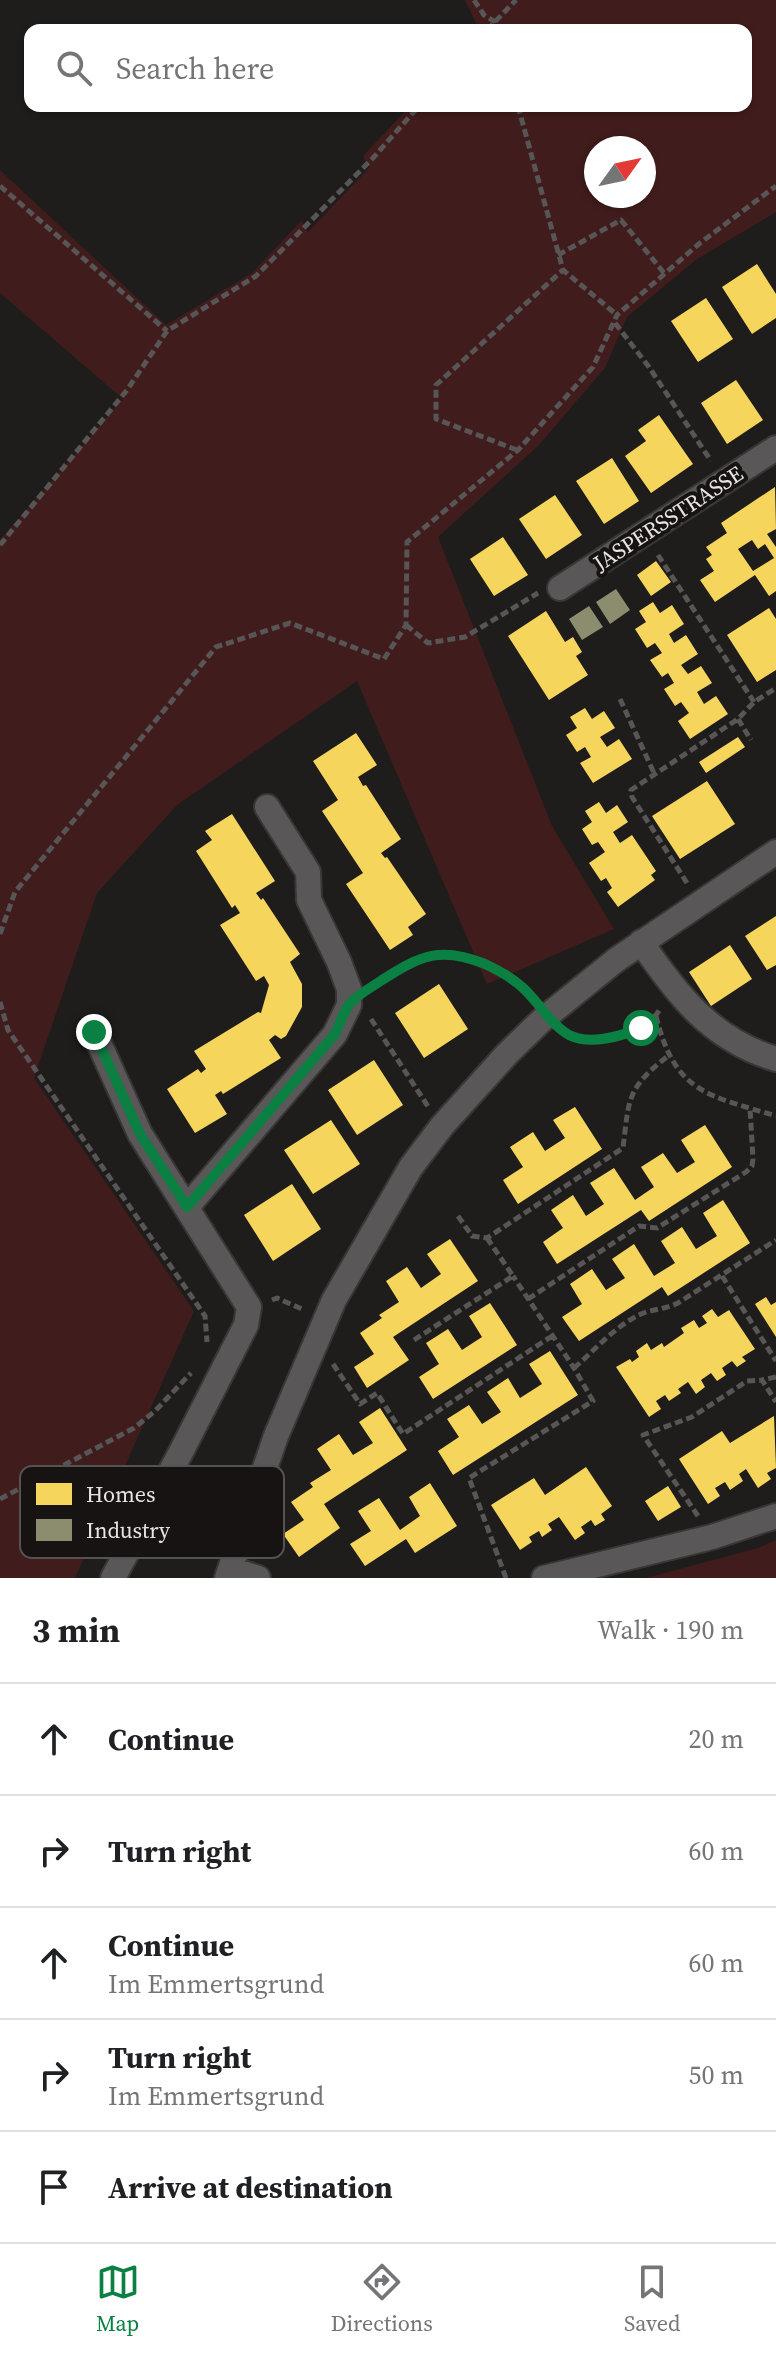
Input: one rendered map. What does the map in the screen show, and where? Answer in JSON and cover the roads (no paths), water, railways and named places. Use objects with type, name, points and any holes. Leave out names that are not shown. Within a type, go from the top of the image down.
[{"type":"street","name":"JASPERSSTRASSE","points":[[560,588],[776,448]]},
{"type":"street","points":[[187,1207],[358,1009],[309,900],[308,872],[267,807]]},
{"type":"street","points":[[266,1466],[316,1339],[366,1243],[411,1167],[442,1126],[507,1054],[554,1010],[641,942],[776,852]]},
{"type":"street","points":[[641,942],[687,1006],[732,1042],[776,1059]]},
{"type":"street","points":[[94,1032],[140,1134],[245,1300],[248,1316],[173,1466]]},
{"type":"street","points":[[544,1578],[712,1537],[776,1516]]},
{"type":"street","points":[[113,1578],[124,1558]]},
{"type":"street","points":[[229,1573],[258,1578]]}]
